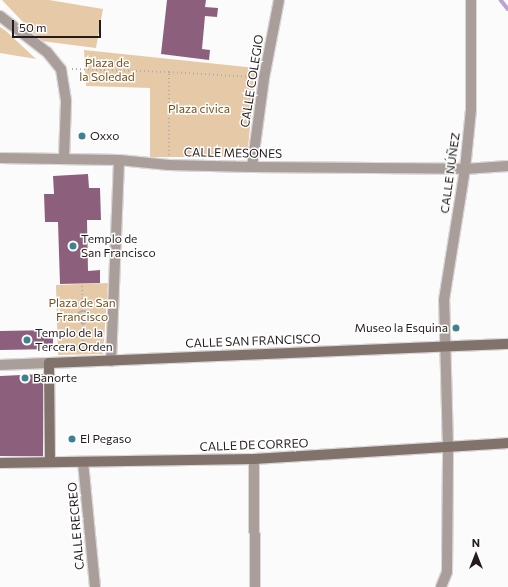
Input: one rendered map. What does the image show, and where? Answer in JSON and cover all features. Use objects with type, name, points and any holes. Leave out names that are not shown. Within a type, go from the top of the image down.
[{"type":"street","name":"CALLE COLEGIO","points":[[252,167],[264,78],[279,0]]},
{"type":"street","name":"CALLE NÚÑEZ","points":[[441,587],[447,572],[448,448],[444,348],[444,300],[465,170],[471,110],[471,0]]},
{"type":"street","points":[[0,16],[47,52],[61,69],[66,102],[64,159]]},
{"type":"street","name":"CALLE MESONES","points":[[0,158],[119,160],[169,165],[252,167],[465,170],[508,166]]},
{"type":"street","points":[[111,360],[119,160]]},
{"type":"street","name":"CALLE SAN FRANCISCO","points":[[0,365],[444,348],[508,344]]},
{"type":"street","points":[[49,363],[50,460]]},
{"type":"street","name":"CALLE DE CORREO","points":[[0,463],[50,460],[83,462],[254,459],[448,448],[508,443]]},
{"type":"street","points":[[254,459],[255,587]]},
{"type":"street","name":"CALLE RECREO","points":[[83,462],[95,587]]},
{"type":"path","points":[[61,69],[169,72],[264,78]]},
{"type":"path","points":[[169,72],[169,165]]},
{"type":"path","points":[[82,286],[83,311],[89,316],[83,324],[84,362]]},
{"type":"path","points":[[58,317],[76,317],[83,311]]},
{"type":"path","points":[[76,317],[77,321],[83,324]]},
{"type":"green space","points":[[2,0],[49,0],[103,9],[96,48],[41,41]]},
{"type":"green space","points":[[0,27],[6,31],[36,59],[0,53]]},
{"type":"green space","name":"Plaza civica","points":[[84,50],[256,68],[247,157],[150,157],[150,88],[86,86]]},
{"type":"green space","name":"Plaza de San Francisco","points":[[108,283],[103,354],[58,355],[56,285]]},
{"type":"building","points":[[167,0],[206,0],[205,7],[218,8],[217,17],[205,16],[202,49],[210,50],[209,60],[161,54]]},
{"type":"building","name":"Templo de San Francisco","points":[[88,174],[89,188],[100,188],[101,220],[87,220],[88,271],[100,270],[100,283],[60,284],[58,222],[45,222],[44,194],[54,194],[53,176]]},
{"type":"building","name":"Templo de la Tercera Orden","points":[[53,330],[53,349],[0,350],[0,331]]},
{"type":"building","points":[[43,374],[43,456],[0,456],[0,376]]},
{"type":"waterway","points":[[501,0],[508,9]]},
{"type":"place","name":"Oxxo","points":[[82,136]]},
{"type":"place","name":"Templo de San Francisco","points":[[73,246]]},
{"type":"place","name":"Museo la Esquina","points":[[456,328]]},
{"type":"place","name":"Templo de la Tercera Orden","points":[[27,340]]},
{"type":"place","name":"Banorte","points":[[25,378]]},
{"type":"place","name":"El Pegaso","points":[[72,439]]},
{"type":"park label","name":"Plaza de la Soledad","points":[[107,70]]}]
